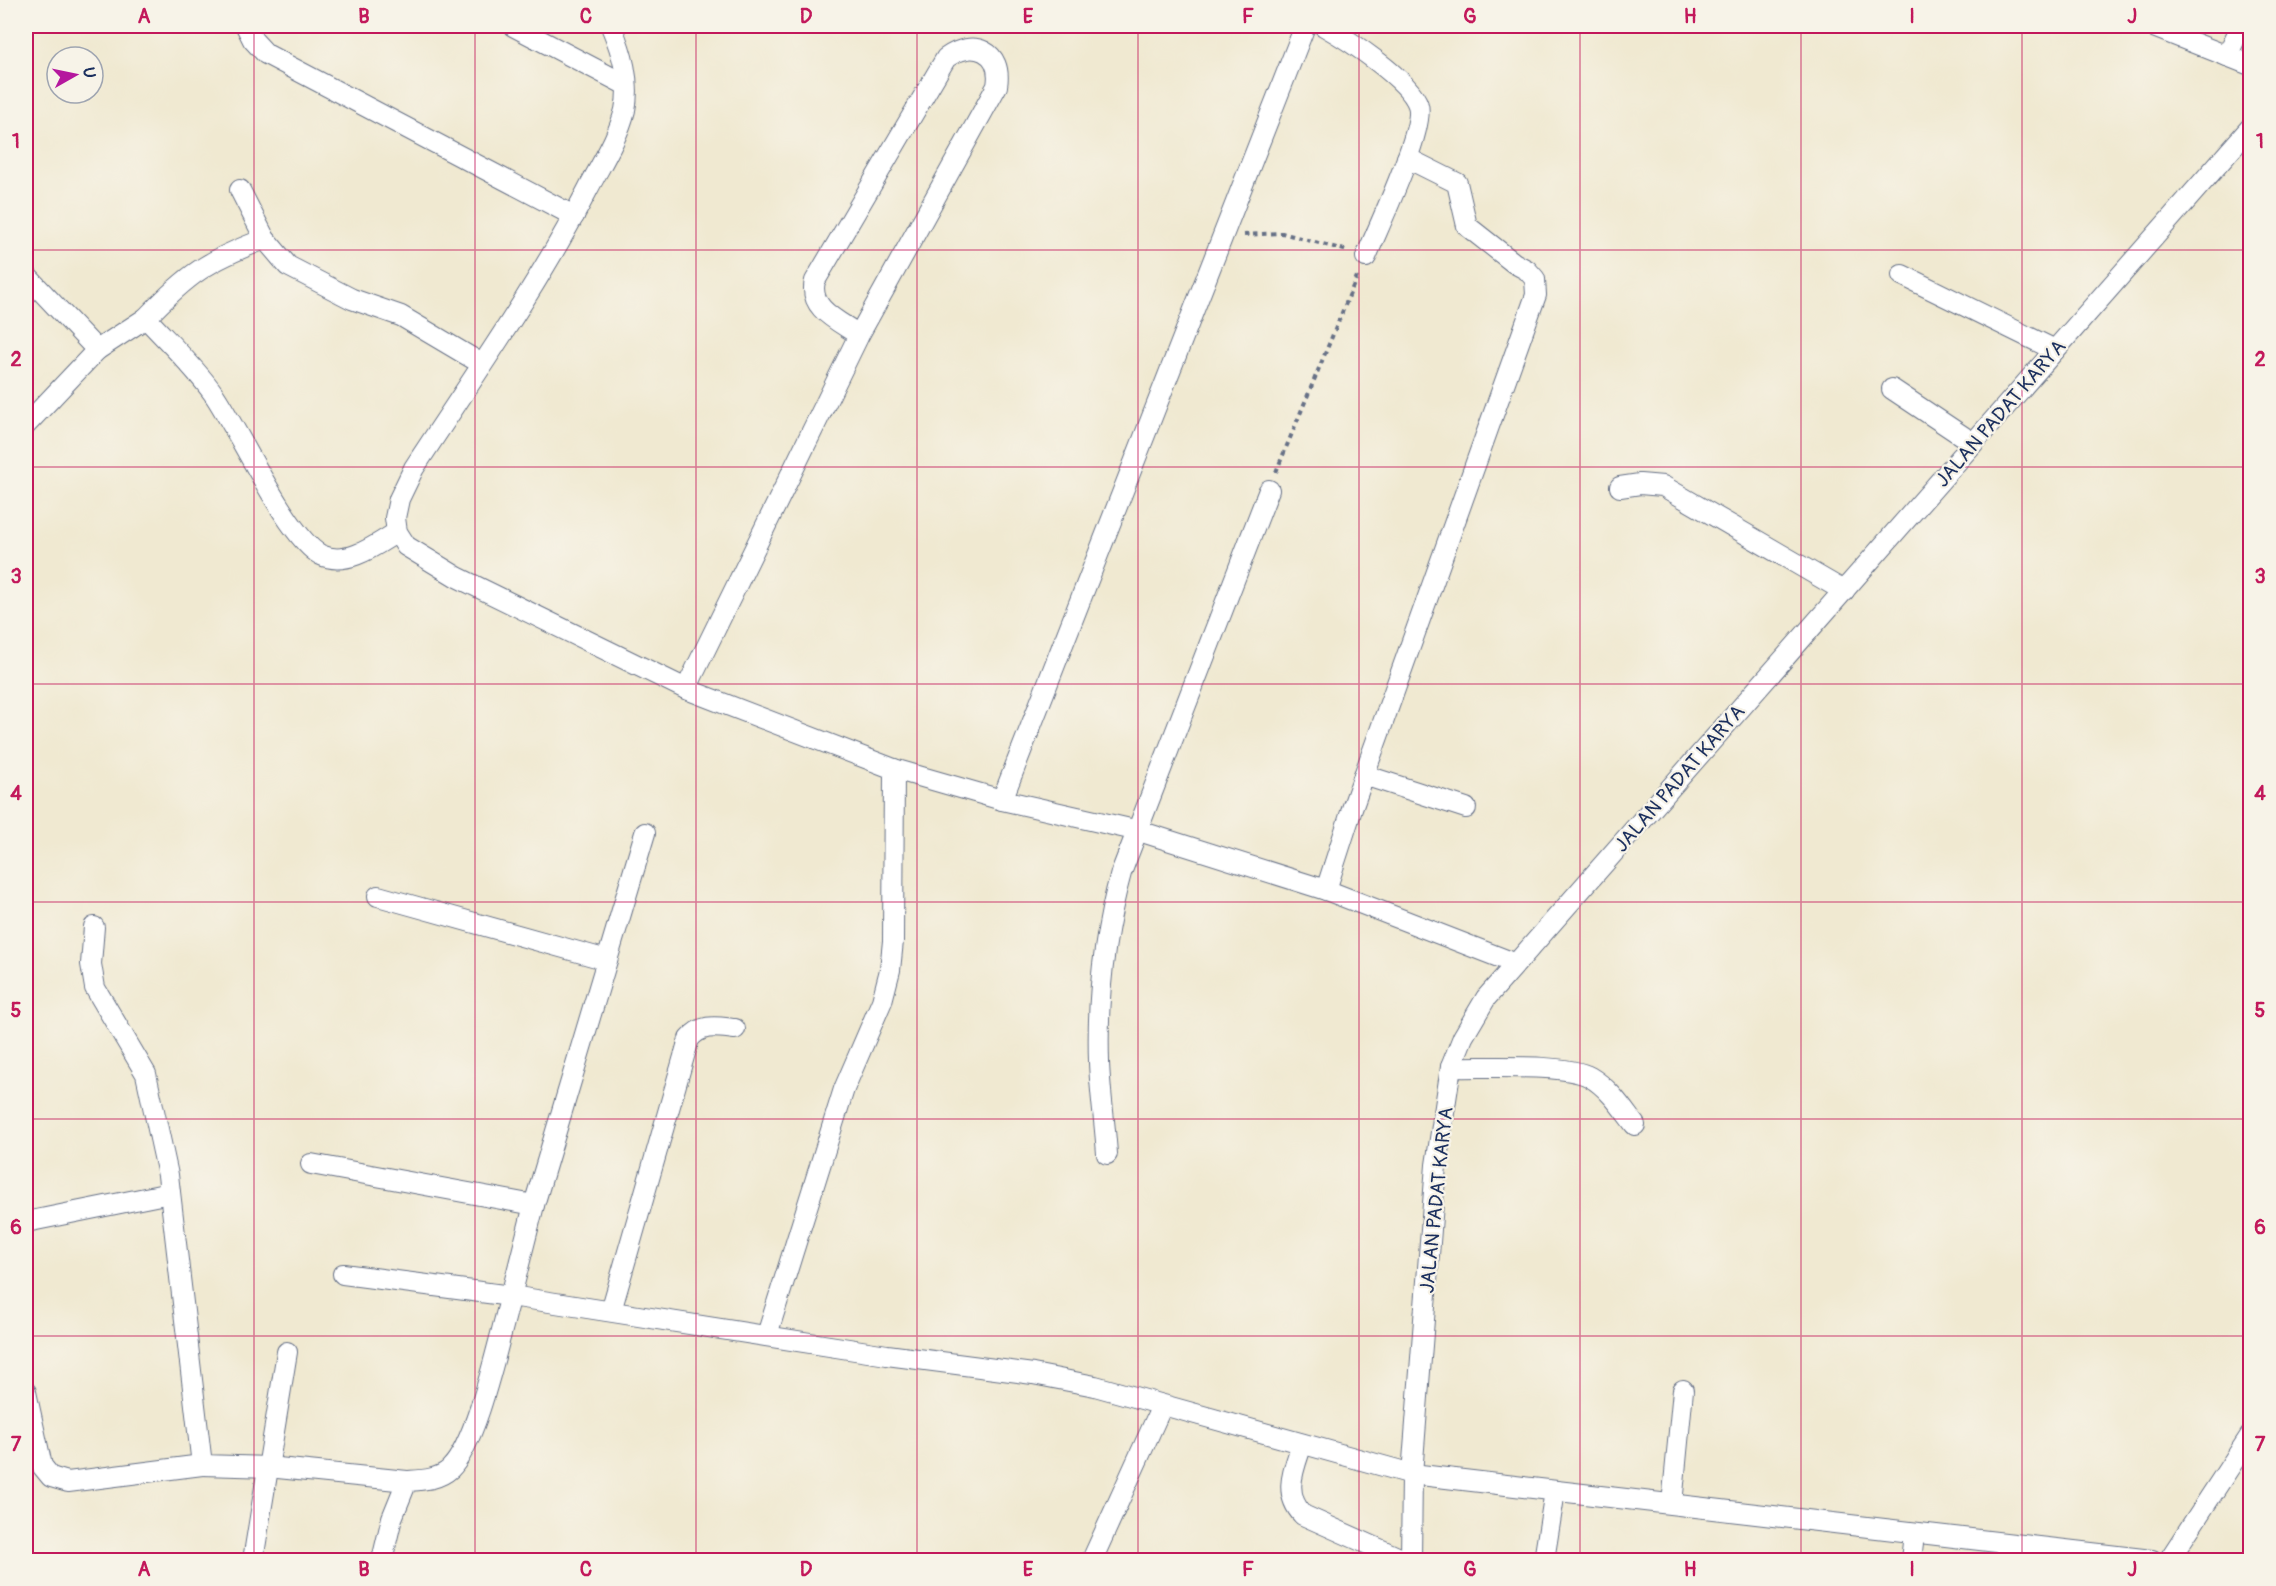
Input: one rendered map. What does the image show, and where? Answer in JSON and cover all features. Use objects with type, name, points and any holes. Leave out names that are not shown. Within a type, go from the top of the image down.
[{"type":"street","points":[[246,26],[253,40],[266,54],[574,216]]},
{"type":"street","points":[[513,26],[626,85]]},
{"type":"street","points":[[611,26],[624,59],[626,85],[625,108],[618,131],[574,216],[414,468],[399,500],[394,518],[397,532],[406,546],[458,578],[686,689],[894,769],[1002,800],[1139,831],[1326,890],[1514,963]]},
{"type":"street","points":[[1002,800],[1305,26]]},
{"type":"street","points":[[1324,26],[1358,46],[1411,93],[1418,104],[1420,114],[1407,158],[1366,257]]},
{"type":"street","points":[[2151,26],[2250,65]]},
{"type":"street","points":[[2227,56],[2241,26]]},
{"type":"street","points":[[686,689],[859,335],[997,86],[999,75],[995,62],[987,52],[976,48],[946,58],[815,281],[814,296],[819,307],[859,335]]},
{"type":"street","name":"JALAN PADAT KARYA","points":[[1411,1560],[1412,1474],[1436,1165],[1451,1067],[1463,1037],[1486,998],[1514,963],[2250,128]]},
{"type":"street","points":[[1326,890],[1364,775],[1536,295],[1537,286],[1535,279],[1527,270],[1514,263],[1467,226],[1457,183],[1407,158]]},
{"type":"street","points":[[240,189],[265,239],[288,266],[352,299],[401,316],[482,364]]},
{"type":"street","points":[[26,425],[96,350],[146,318],[172,290],[211,261],[265,239]]},
{"type":"street","points":[[26,275],[96,350]]},
{"type":"street","points":[[1902,275],[2055,350]]},
{"type":"street","points":[[146,318],[212,392],[279,504],[313,550],[324,556],[349,556],[362,552],[397,532]]},
{"type":"street","points":[[1892,389],[1973,443]]},
{"type":"street","points":[[1620,488],[1640,484],[1663,486],[1844,591]]},
{"type":"street","points":[[1107,1154],[1099,1061],[1104,948],[1121,873],[1269,490]]},
{"type":"street","points":[[767,1335],[844,1089],[882,1001],[890,970],[894,941],[894,769]]},
{"type":"street","points":[[1364,775],[1466,808]]},
{"type":"street","points":[[26,1392],[42,1466],[58,1480],[68,1482],[202,1465],[268,1467],[407,1482],[432,1479],[448,1471],[461,1456],[472,1432],[534,1205],[645,832]]},
{"type":"street","points":[[378,896],[607,960]]},
{"type":"street","points":[[94,927],[91,964],[95,988],[146,1074],[170,1193],[202,1465]]},
{"type":"street","points":[[611,1311],[689,1039],[695,1031],[708,1026],[735,1029]]},
{"type":"street","points":[[1451,1067],[1542,1069],[1588,1076],[1600,1084],[1635,1125]]},
{"type":"street","points":[[311,1164],[534,1205]]},
{"type":"street","points":[[26,1222],[170,1193]]},
{"type":"street","points":[[344,1274],[511,1296],[887,1355],[1033,1374],[1095,1386],[1412,1474],[1672,1504],[2089,1557],[2152,1560]]},
{"type":"street","points":[[253,1560],[287,1353]]},
{"type":"street","points":[[1672,1504],[1683,1390]]},
{"type":"street","points":[[1092,1560],[1162,1406]]},
{"type":"street","points":[[2169,1560],[2250,1436]]},
{"type":"street","points":[[1302,1444],[1290,1487],[1296,1508],[1303,1515],[1404,1560]]},
{"type":"street","points":[[382,1560],[392,1518],[407,1482]]},
{"type":"street","points":[[1544,1560],[1555,1491]]},
{"type":"street","points":[[1911,1560],[1914,1534]]},
{"type":"path","points":[[1222,237],[1282,232],[1366,257],[1269,490]]}]
